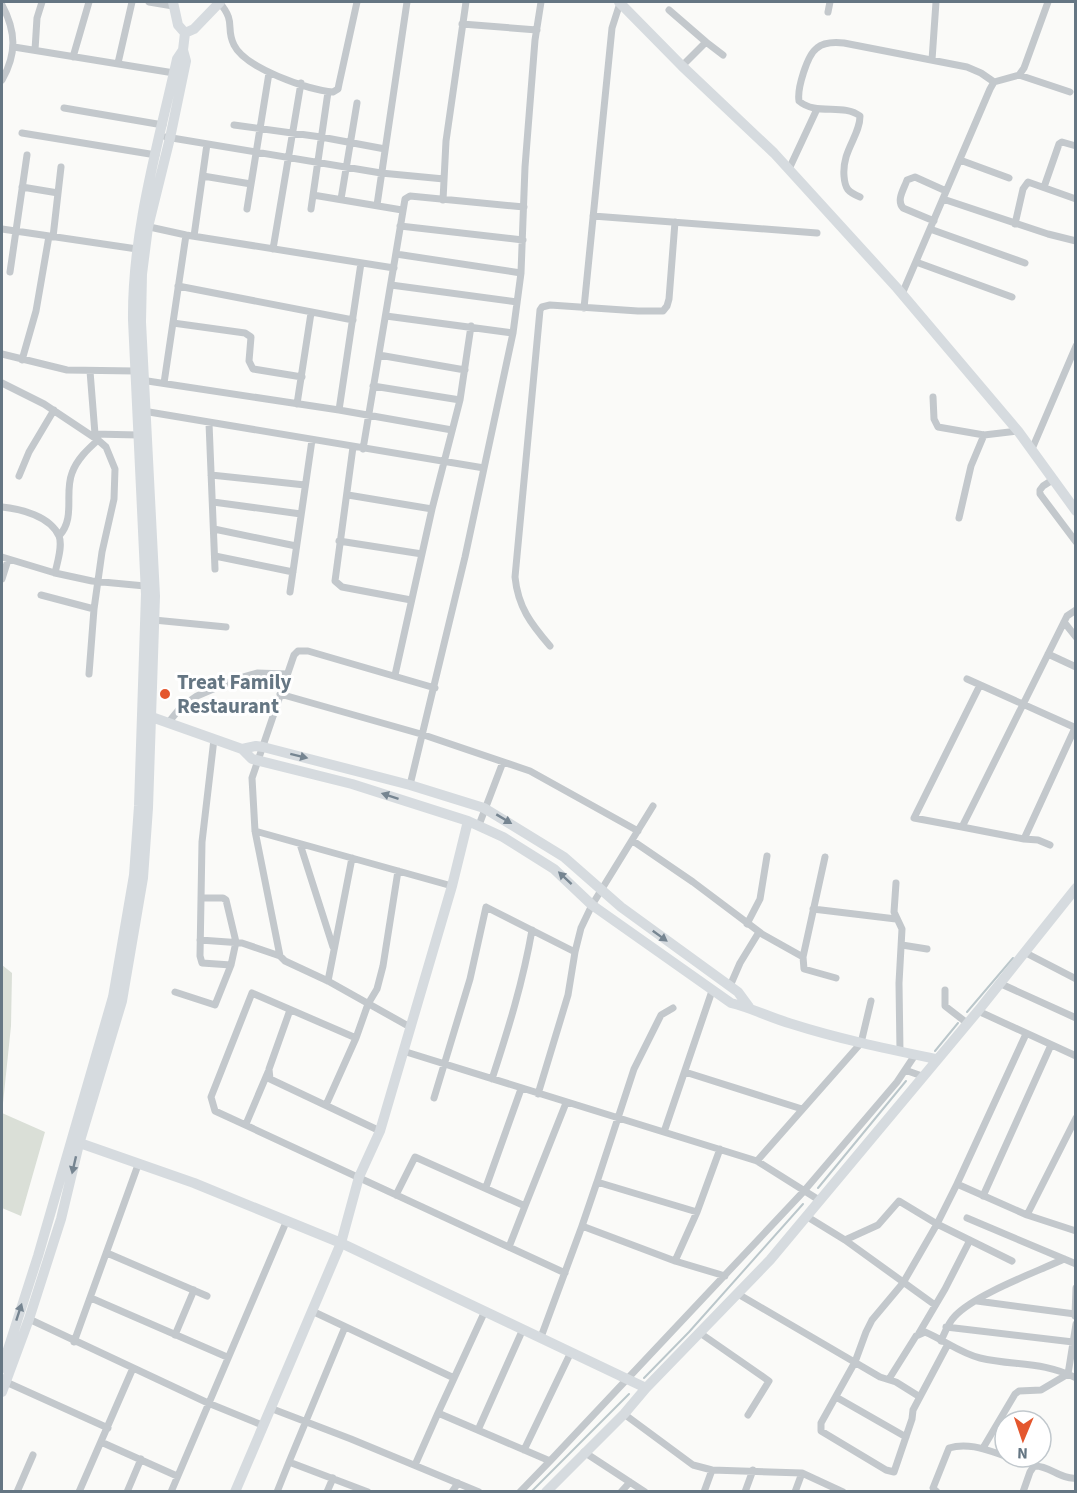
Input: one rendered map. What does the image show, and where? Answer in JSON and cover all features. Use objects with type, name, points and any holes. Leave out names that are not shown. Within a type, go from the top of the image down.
[{"type":"street","points":[[35,50],[37,18],[42,2]]},
{"type":"street","points":[[73,57],[88,2]]},
{"type":"street","points":[[118,63],[132,2]]},
{"type":"street","points":[[139,377],[144,226],[156,155],[186,61],[183,50],[185,33],[178,25],[173,4],[149,2]]},
{"type":"street","points":[[185,33],[194,29],[219,2],[230,18],[231,35],[236,49],[255,66],[269,73],[328,92],[335,91],[339,84],[357,2]]},
{"type":"street","points":[[377,205],[407,2]]},
{"type":"street","points":[[443,200],[446,141],[466,2]]},
{"type":"street","points":[[410,785],[421,734],[435,688],[513,333],[521,273],[525,167],[541,2]]},
{"type":"street","points":[[619,2],[789,169],[902,294],[1018,431],[1076,511]]},
{"type":"street","points":[[584,308],[612,28],[619,2]]},
{"type":"street","points":[[828,12],[830,2]]},
{"type":"street","points":[[932,60],[936,2]]},
{"type":"street","points":[[1019,75],[1028,60],[1048,2]]},
{"type":"street","points":[[2,5],[10,22],[14,47],[11,61],[2,80]]},
{"type":"street","points":[[669,10],[723,55]]},
{"type":"street","points":[[462,24],[537,30]]},
{"type":"street","points":[[682,66],[706,42]]},
{"type":"street","points":[[860,197],[846,189],[844,170],[847,150],[860,116],[856,113],[817,109],[799,101],[798,94],[813,51],[818,46],[844,43],[967,67],[994,82]]},
{"type":"street","points":[[14,47],[174,73]]},
{"type":"street","points":[[146,715],[155,596],[132,298],[136,249],[144,226],[177,59],[183,50]]},
{"type":"street","points":[[247,209],[269,73]]},
{"type":"street","points":[[994,82],[1019,75],[1070,92]]},
{"type":"street","points":[[902,294],[994,82]]},
{"type":"street","points":[[273,249],[301,83]]},
{"type":"street","points":[[311,209],[328,92]]},
{"type":"street","points":[[341,199],[357,103]]},
{"type":"street","points":[[64,108],[207,144],[381,172],[444,179]]},
{"type":"street","points":[[789,169],[817,109]]},
{"type":"street","points":[[234,125],[321,137],[385,149]]},
{"type":"street","points":[[22,133],[156,155]]},
{"type":"street","points":[[1044,187],[1059,144],[1062,142],[1076,146]]},
{"type":"street","points":[[194,236],[207,144]]},
{"type":"street","points":[[10,272],[27,155]]},
{"type":"street","points":[[960,160],[1009,178]]},
{"type":"street","points":[[22,360],[36,311],[62,166]]},
{"type":"street","points":[[203,176],[251,184]]},
{"type":"street","points":[[934,221],[903,208],[899,202],[903,189],[912,177],[946,191]]},
{"type":"street","points":[[1015,224],[1026,185],[1031,182],[1076,199]]},
{"type":"street","points":[[22,187],[58,193]]},
{"type":"street","points":[[313,195],[402,210]]},
{"type":"street","points":[[363,448],[402,210],[407,197],[524,207]]},
{"type":"street","points":[[943,199],[1015,224],[1076,241]]},
{"type":"street","points":[[593,216],[817,233]]},
{"type":"street","points":[[550,646],[524,610],[517,595],[515,578],[540,310],[550,305],[663,311],[669,299],[675,222]]},
{"type":"street","points":[[144,226],[186,235],[394,268]]},
{"type":"street","points":[[400,226],[523,240]]},
{"type":"street","points":[[2,229],[136,249]]},
{"type":"street","points":[[930,229],[1025,263]]},
{"type":"street","points":[[164,383],[186,235]]},
{"type":"street","points":[[396,254],[521,273]]},
{"type":"street","points":[[916,262],[1012,297]]},
{"type":"street","points":[[339,410],[362,263]]},
{"type":"street","points":[[391,285],[517,302]]},
{"type":"street","points":[[178,286],[353,320]]},
{"type":"street","points":[[297,404],[311,313]]},
{"type":"street","points":[[386,316],[513,333]]},
{"type":"street","points":[[173,323],[245,333],[251,337],[249,361],[253,369],[302,377]]},
{"type":"street","points":[[395,675],[432,509],[460,400],[471,326]]},
{"type":"street","points":[[1032,449],[1076,346]]},
{"type":"street","points":[[2,354],[52,368],[139,377],[452,430]]},
{"type":"street","points":[[379,355],[465,370]]},
{"type":"street","points":[[59,536],[66,526],[68,517],[72,472],[94,436],[90,371]]},
{"type":"street","points":[[2,383],[54,410],[94,436],[106,447],[112,458],[116,486],[102,552],[94,609],[89,674]]},
{"type":"street","points":[[374,386],[460,400]]},
{"type":"street","points":[[933,397],[933,419],[938,427],[984,435],[1018,431]]},
{"type":"street","points":[[19,476],[29,452],[54,410]]},
{"type":"street","points":[[142,411],[484,468]]},
{"type":"street","points":[[2,1368],[74,1142],[122,1001],[143,878],[148,808],[145,586],[138,435],[142,411]]},
{"type":"street","points":[[209,423],[215,569]]},
{"type":"street","points":[[94,436],[138,435]]},
{"type":"street","points":[[959,518],[971,466],[984,435]]},
{"type":"street","points":[[290,592],[312,440]]},
{"type":"street","points":[[353,447],[335,578],[338,585],[411,600]]},
{"type":"street","points":[[211,475],[304,485]]},
{"type":"street","points":[[1054,479],[1043,486],[1040,494],[1076,542]]},
{"type":"street","points":[[348,495],[432,509]]},
{"type":"street","points":[[213,502],[301,514]]},
{"type":"street","points":[[2,507],[39,517],[59,536],[55,573]]},
{"type":"street","points":[[214,529],[296,546]]},
{"type":"street","points":[[339,541],[422,554]]},
{"type":"street","points":[[215,556],[292,572]]},
{"type":"street","points":[[2,579],[5,559],[99,582],[145,586]]},
{"type":"street","points":[[41,595],[94,609]]},
{"type":"street","points":[[962,827],[1067,616],[1076,610]]},
{"type":"street","points":[[154,620],[226,627]]},
{"type":"street","points":[[1064,622],[1076,637]]},
{"type":"street","points":[[280,957],[255,831],[252,778],[260,761],[294,655],[302,650],[435,688]]},
{"type":"street","points":[[1048,654],[1076,667]]},
{"type":"street","points":[[168,723],[181,706],[197,696],[239,678],[257,673],[288,674]]},
{"type":"street","points":[[967,678],[1075,728],[1024,839]]},
{"type":"street","points":[[980,684],[914,818],[1038,840],[1050,845]]},
{"type":"street","points":[[280,694],[421,734],[530,771],[638,831]]},
{"type":"street","points":[[146,715],[242,749],[252,759],[352,784],[473,823],[503,837],[554,869],[592,905],[731,1003],[749,1007],[794,1025],[861,1043],[936,1059]]},
{"type":"street","points":[[214,740],[202,842],[200,956],[202,963],[231,965]]},
{"type":"street","points":[[242,749],[263,747],[410,785],[484,808],[564,857],[600,890],[738,992],[749,1007]]},
{"type":"street","points":[[235,1491],[341,1243],[359,1177],[380,1131],[452,886],[473,823],[484,808],[503,762]]},
{"type":"street","points":[[538,1094],[568,995],[581,927],[600,890],[653,806]]},
{"type":"street","points":[[255,831],[452,886]]},
{"type":"street","points":[[633,841],[693,882],[747,924],[803,957]]},
{"type":"street","points":[[300,844],[334,950]]},
{"type":"street","points":[[747,924],[760,899],[767,856]]},
{"type":"street","points":[[825,857],[803,957],[804,969],[836,978]]},
{"type":"street","points":[[328,981],[352,858]]},
{"type":"street","points":[[326,1106],[376,989],[383,966],[398,871]]},
{"type":"street","points":[[896,883],[894,912],[896,919],[902,925],[899,983],[900,1051]]},
{"type":"street","points":[[546,1491],[624,1414],[646,1388],[770,1260],[978,1011],[1076,888]]},
{"type":"street","points":[[175,992],[215,1005],[231,965],[236,942],[226,900],[201,898]]},
{"type":"street","points":[[434,1098],[470,979],[486,907],[575,952]]},
{"type":"street","points":[[813,909],[896,919]]},
{"type":"street","points":[[492,1079],[513,1014],[532,930]]},
{"type":"street","points":[[730,986],[740,963],[759,932]]},
{"type":"street","points":[[200,940],[236,942],[280,957],[328,981],[410,1028]]},
{"type":"street","points":[[902,945],[927,949]]},
{"type":"street","points":[[1024,952],[1076,979]]},
{"type":"street","points":[[999,983],[1076,1018]]},
{"type":"street","points":[[945,990],[945,1006],[967,1023]]},
{"type":"street","points":[[664,1132],[712,991]]},
{"type":"street","points":[[356,1038],[252,993],[211,1097],[215,1111],[565,1273]]},
{"type":"street","points":[[757,1161],[861,1043],[871,1001]]},
{"type":"street","points":[[541,1337],[582,1226],[634,1069],[661,1015],[673,1008]]},
{"type":"street","points":[[246,1124],[290,1010]]},
{"type":"street","points":[[978,1011],[1076,1056]]},
{"type":"street","points":[[1026,1034],[937,1224],[903,1283],[872,1320],[855,1362],[821,1423],[820,1431],[886,1470],[894,1472],[913,1410],[944,1342],[946,1328],[956,1315],[977,1301],[1064,1259]]},
{"type":"street","points":[[983,1196],[1051,1045]]},
{"type":"street","points":[[404,1051],[757,1161],[819,1200]]},
{"type":"street","points":[[520,1491],[628,1380],[804,1191],[897,1082],[915,1055]]},
{"type":"street","points":[[269,1069],[270,1079],[380,1131]]},
{"type":"street","points":[[905,1070],[922,1076]]},
{"type":"street","points":[[685,1072],[802,1108]]},
{"type":"street","points":[[486,1187],[521,1089]]},
{"type":"street","points":[[509,1247],[566,1103]]},
{"type":"street","points":[[1027,1215],[1076,1118]]},
{"type":"street","points":[[74,1142],[194,1184],[341,1243],[646,1388]]},
{"type":"street","points":[[74,1142],[61,1219],[29,1319],[4,1387],[108,1428]]},
{"type":"street","points":[[675,1261],[697,1212],[720,1149]]},
{"type":"street","points":[[396,1195],[415,1157],[525,1206]]},
{"type":"street","points":[[74,1341],[138,1165]]},
{"type":"street","points":[[597,1182],[697,1212]]},
{"type":"street","points":[[957,1184],[1027,1215],[1076,1231]]},
{"type":"street","points":[[845,1240],[879,1226],[899,1202],[937,1224],[1012,1261]]},
{"type":"street","points":[[806,1216],[845,1240],[935,1305]]},
{"type":"street","points":[[967,1218],[1076,1264]]},
{"type":"street","points":[[171,1491],[286,1220]]},
{"type":"street","points":[[582,1226],[675,1261],[724,1276]]},
{"type":"street","points":[[889,1379],[945,1289],[970,1240]]},
{"type":"street","points":[[106,1253],[207,1296]]},
{"type":"street","points":[[983,1448],[1015,1394],[1020,1391],[1041,1390],[1068,1374],[1075,1337],[1076,1288]]},
{"type":"street","points":[[175,1335],[194,1290]]},
{"type":"street","points":[[738,1294],[920,1397]]},
{"type":"street","points":[[91,1298],[227,1357]]},
{"type":"street","points":[[977,1301],[1075,1314]]},
{"type":"street","points":[[312,1311],[454,1378]]},
{"type":"street","points":[[415,1465],[485,1311]]},
{"type":"street","points":[[29,1319],[208,1403],[262,1425]]},
{"type":"street","points":[[277,1491],[345,1327]]},
{"type":"street","points":[[946,1328],[1075,1337]]},
{"type":"street","points":[[478,1430],[524,1329]]},
{"type":"street","points":[[919,1333],[925,1332],[980,1358],[1038,1365],[1076,1378]]},
{"type":"street","points":[[700,1333],[769,1382],[748,1415]]},
{"type":"street","points":[[524,1450],[571,1352]]},
{"type":"street","points":[[79,1491],[133,1368]]},
{"type":"street","points":[[836,1396],[906,1437]]},
{"type":"street","points":[[270,1408],[479,1491]]},
{"type":"street","points":[[438,1413],[550,1461]]},
{"type":"street","points":[[624,1414],[693,1465],[712,1470],[802,1473],[839,1491]]},
{"type":"street","points":[[101,1442],[177,1476]]},
{"type":"street","points":[[938,1491],[933,1488],[949,1448],[965,1446],[993,1452]]},
{"type":"street","points":[[584,1452],[645,1491]]},
{"type":"street","points":[[17,1491],[33,1455]]},
{"type":"street","points":[[127,1491],[141,1459]]},
{"type":"street","points":[[289,1462],[368,1491]]},
{"type":"street","points":[[1023,1491],[1034,1466],[1043,1466],[1070,1479],[1076,1478]]},
{"type":"street","points":[[704,1491],[712,1470]]},
{"type":"street","points":[[745,1491],[753,1470]]},
{"type":"street","points":[[795,1491],[802,1473]]},
{"type":"street","points":[[327,1491],[333,1478]]},
{"type":"street","points":[[621,1491],[630,1482]]},
{"type":"street","points":[[452,1491],[458,1483]]},
{"type":"shaded area","points":[[2,965],[12,973],[11,1026],[2,1113]]},
{"type":"shaded area","points":[[2,1113],[45,1132],[21,1216],[2,1208]]},
{"type":"waterway","points":[[967,1012],[1013,958]]},
{"type":"waterway","points":[[935,1051],[958,1023]]},
{"type":"waterway","points":[[818,1188],[906,1081]]},
{"type":"waterway","points":[[644,1378],[689,1332],[803,1204]]},
{"type":"waterway","points":[[531,1492],[629,1394]]},
{"type":"place","name":"Treat Family Restaurant","points":[[165,694]]}]
